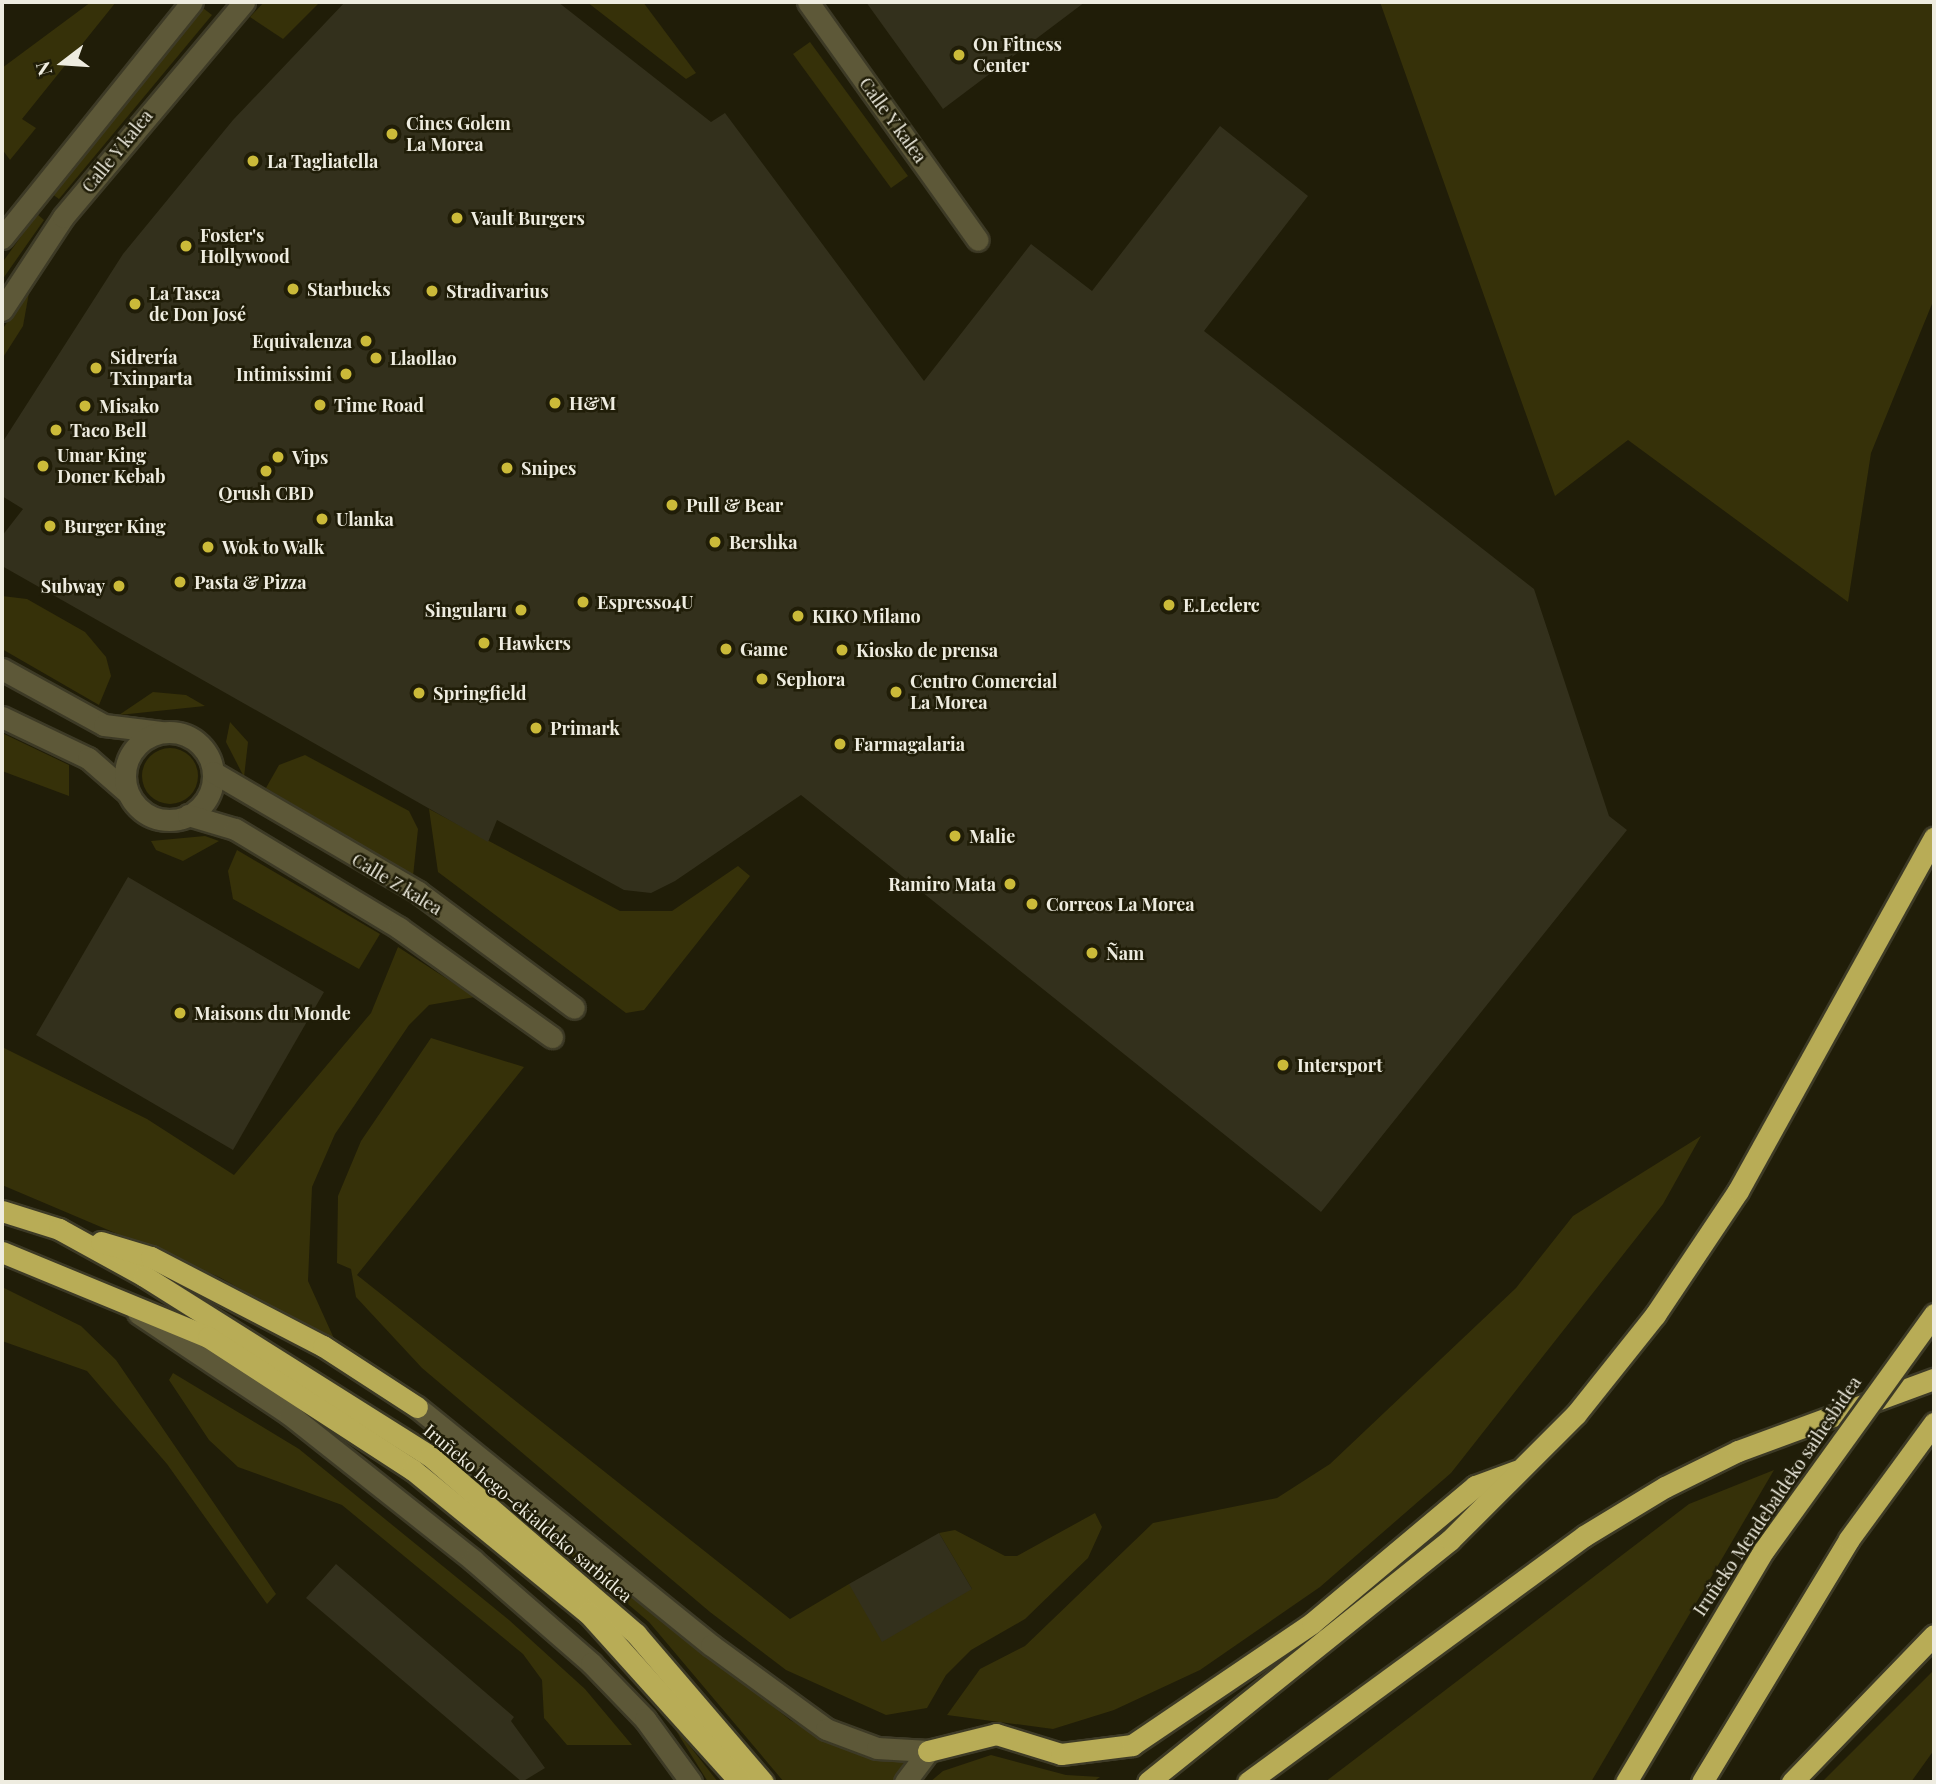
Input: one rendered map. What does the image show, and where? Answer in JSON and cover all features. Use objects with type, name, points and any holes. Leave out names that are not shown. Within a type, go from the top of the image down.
[{"type":"highway","points":[[1148,1782],[1450,1540],[1524,1467],[1655,1315],[1738,1191],[1934,838]]},
{"type":"highway","name":"Iruñeko hego-ekialdeko sarbidea","points":[[2,1210],[59,1229],[311,1376],[430,1456],[636,1634],[763,1782]]},
{"type":"highway","points":[[59,1229],[151,1257],[323,1346],[417,1407]]},
{"type":"highway","name":"Iruñeko hego-ekialdeko sarbidea","points":[[2,1252],[208,1337],[413,1470],[588,1614],[740,1782]]},
{"type":"highway","name":"Iruñeko Mendebaldeko saihesbidea","points":[[1626,1782],[1764,1550],[1934,1314]]},
{"type":"highway","points":[[1248,1782],[1584,1536],[1665,1487],[1738,1451],[1934,1379]]},
{"type":"highway","points":[[1702,1782],[1849,1539],[1934,1423]]},
{"type":"highway","points":[[929,1751],[996,1734],[1061,1754],[1132,1745],[1312,1623],[1475,1486],[1524,1467]]},
{"type":"highway","points":[[1792,1782],[1934,1635]]},
{"type":"street","points":[[2,238],[192,2]]},
{"type":"street","name":"Calle Y kalea","points":[[2,310],[63,217],[244,2]]},
{"type":"street","name":"Calle Y kalea","points":[[808,2],[978,240]]},
{"type":"street","points":[[2,669],[104,725],[161,732],[202,745],[213,772],[210,793],[188,816],[151,816],[88,758],[2,717]]},
{"type":"street","points":[[128,793],[130,754],[161,732]]},
{"type":"street","name":"Calle Z kalea","points":[[213,772],[418,892],[574,1008]]},
{"type":"street","name":"Calle Z kalea","points":[[188,816],[235,830],[387,921],[552,1037]]},
{"type":"street","points":[[122,1301],[289,1414],[472,1560],[591,1663],[645,1718],[691,1782]]},
{"type":"street","points":[[417,1407],[711,1645],[827,1729],[877,1748],[929,1751]]},
{"type":"street","points":[[905,1782],[929,1751]]},
{"type":"shaded area","points":[[91,2],[116,2],[22,119],[36,128],[10,160],[2,149],[2,68]]},
{"type":"shaded area","points":[[264,2],[320,2],[283,39],[250,17]]},
{"type":"shaded area","points":[[587,2],[643,2],[696,73],[686,79]]},
{"type":"shaded area","points":[[1380,2],[1934,2],[1934,299],[1871,453],[1848,602],[1628,440],[1555,496]]},
{"type":"shaded area","points":[[203,8],[212,15],[59,199],[52,194]]},
{"type":"shaded area","points":[[810,42],[908,176],[891,188],[793,54]]},
{"type":"shaded area","points":[[37,214],[44,220],[2,280],[2,263]]},
{"type":"shaded area","points":[[30,287],[23,326],[2,359],[2,330]]},
{"type":"shaded area","points":[[2,596],[27,599],[85,632],[106,657],[111,676],[99,705],[2,649]]},
{"type":"shaded area","points":[[153,692],[186,695],[205,706],[119,715]]},
{"type":"shaded area","points":[[230,722],[248,742],[244,777],[226,742]]},
{"type":"shaded area","points":[[2,733],[69,765],[69,796],[2,771]]},
{"type":"shaded area","points":[[170,748],[181,750],[190,756],[196,765],[196,787],[190,796],[181,802],[170,804],[159,802],[150,796],[144,787],[142,776],[144,765],[150,756],[159,750]]},
{"type":"shaded area","points":[[305,755],[409,811],[418,829],[413,876],[266,788],[279,765]]},
{"type":"shaded area","points":[[429,809],[620,911],[672,911],[738,866],[750,876],[644,1010],[626,1013],[438,872]]},
{"type":"shaded area","points":[[205,836],[219,841],[183,861],[156,850],[151,841]]},
{"type":"shaded area","points":[[237,850],[380,934],[359,969],[233,899],[228,871]]},
{"type":"shaded area","points":[[398,947],[475,997],[429,1005],[409,1025],[335,1134],[312,1187],[308,1281],[336,1343],[219,1277],[2,1185],[2,1047],[147,1119],[234,1175],[371,1013]]},
{"type":"shaded area","points":[[431,1038],[524,1067],[357,1275],[790,1619],[849,1584],[972,1589],[939,1533],[955,1530],[1005,1556],[1017,1556],[1095,1513],[1102,1527],[1088,1558],[1025,1619],[971,1650],[946,1675],[927,1708],[886,1715],[786,1670],[710,1612],[422,1368],[356,1297],[351,1269],[337,1263],[338,1196],[361,1141]]},
{"type":"shaded area","points":[[1701,1136],[1663,1204],[1451,1473],[1320,1587],[1200,1670],[1114,1710],[1053,1729],[947,1715],[980,1669],[1025,1646],[1153,1523],[1277,1498],[1330,1464],[1516,1288],[1573,1216]]},
{"type":"shaded area","points":[[2,1287],[81,1326],[116,1360],[276,1594],[267,1604],[167,1464],[87,1371],[2,1341]]},
{"type":"shaded area","points":[[173,1373],[299,1449],[509,1620],[585,1689],[632,1745],[567,1745],[544,1718],[542,1680],[523,1654],[342,1505],[238,1467],[209,1440],[169,1380]]},
{"type":"shaded area","points":[[1774,1470],[1591,1782],[1325,1782],[1689,1504]]},
{"type":"shaded area","points":[[494,1483],[790,1720],[836,1744],[905,1760],[895,1782],[784,1782],[649,1622],[491,1487]]},
{"type":"shaded area","points":[[1934,1670],[1934,1750],[1911,1782],[1822,1782]]},
{"type":"shaded area","points":[[670,1721],[718,1782],[708,1782]]},
{"type":"shaded area","points":[[991,1755],[1066,1775],[1100,1777],[1093,1782],[930,1782],[943,1771]]},
{"type":"building","name":"Centro Comercial La Morea","points":[[345,2],[558,2],[711,122],[725,113],[924,381],[1031,244],[1092,291],[1220,126],[1308,196],[1204,331],[1534,589],[1609,816],[1627,830],[1321,1212],[801,795],[675,881],[651,893],[624,890],[497,820],[488,842],[2,566],[2,536],[23,509],[2,496],[2,443],[123,254],[233,120]]},
{"type":"building","name":"On Fitness Center","points":[[866,2],[1085,2],[943,109]]},
{"type":"building","name":"Maisons du Monde","points":[[128,877],[324,992],[233,1150],[36,1035]]},
{"type":"building","points":[[939,1533],[972,1589],[882,1642],[849,1584]]},
{"type":"building","points":[[336,1564],[514,1717],[511,1721],[545,1768],[522,1782],[306,1598]]},
{"type":"place","name":"On Fitness Center","points":[[959,55]]},
{"type":"place","name":"Cines Golem La Morea","points":[[392,134]]},
{"type":"place","name":"La Tagliatella","points":[[253,161]]},
{"type":"place","name":"Vault Burgers","points":[[457,218]]},
{"type":"place","name":"Foster's Hollywood","points":[[186,246]]},
{"type":"place","name":"Starbucks","points":[[293,289]]},
{"type":"place","name":"Stradivarius","points":[[432,291]]},
{"type":"place","name":"La Tasca de Don José","points":[[135,304]]},
{"type":"place","name":"Equivalenza","points":[[366,341]]},
{"type":"place","name":"Llaollao","points":[[376,358]]},
{"type":"place","name":"Sidrería Txinparta","points":[[96,368]]},
{"type":"place","name":"Intimissimi","points":[[346,374]]},
{"type":"place","name":"H&M","points":[[555,403]]},
{"type":"place","name":"Time Road","points":[[320,405]]},
{"type":"place","name":"Misako","points":[[85,406]]},
{"type":"place","name":"Taco Bell","points":[[56,430]]},
{"type":"place","name":"Vips","points":[[278,457]]},
{"type":"place","name":"Umar King Doner Kebab","points":[[43,466]]},
{"type":"place","name":"Snipes","points":[[507,468]]},
{"type":"place","name":"Qrush CBD","points":[[266,471]]},
{"type":"place","name":"Pull & Bear","points":[[672,505]]},
{"type":"place","name":"Ulanka","points":[[322,519]]},
{"type":"place","name":"Burger King","points":[[50,526]]},
{"type":"place","name":"Bershka","points":[[715,542]]},
{"type":"place","name":"Wok to Walk","points":[[208,547]]},
{"type":"place","name":"Pasta & Pizza","points":[[180,582]]},
{"type":"place","name":"Subway","points":[[119,586]]},
{"type":"place","name":"Espresso4U","points":[[583,602]]},
{"type":"place","name":"E.Leclerc","points":[[1169,605]]},
{"type":"place","name":"Singularu","points":[[521,610]]},
{"type":"place","name":"KIKO Milano","points":[[798,616]]},
{"type":"place","name":"Hawkers","points":[[484,643]]},
{"type":"place","name":"Game","points":[[726,649]]},
{"type":"place","name":"Kiosko de prensa","points":[[842,650]]},
{"type":"place","name":"Sephora","points":[[762,679]]},
{"type":"place","name":"Centro Comercial La Morea","points":[[896,692]]},
{"type":"place","name":"Springfield","points":[[419,693]]},
{"type":"place","name":"Primark","points":[[536,728]]},
{"type":"place","name":"Farmagalaria","points":[[840,744]]},
{"type":"place","name":"Malie","points":[[955,836]]},
{"type":"place","name":"Ramiro Mata","points":[[1010,884]]},
{"type":"place","name":"Correos La Morea","points":[[1032,904]]},
{"type":"place","name":"Ñam","points":[[1092,953]]},
{"type":"place","name":"Maisons du Monde","points":[[180,1013]]},
{"type":"place","name":"Intersport","points":[[1283,1065]]}]
